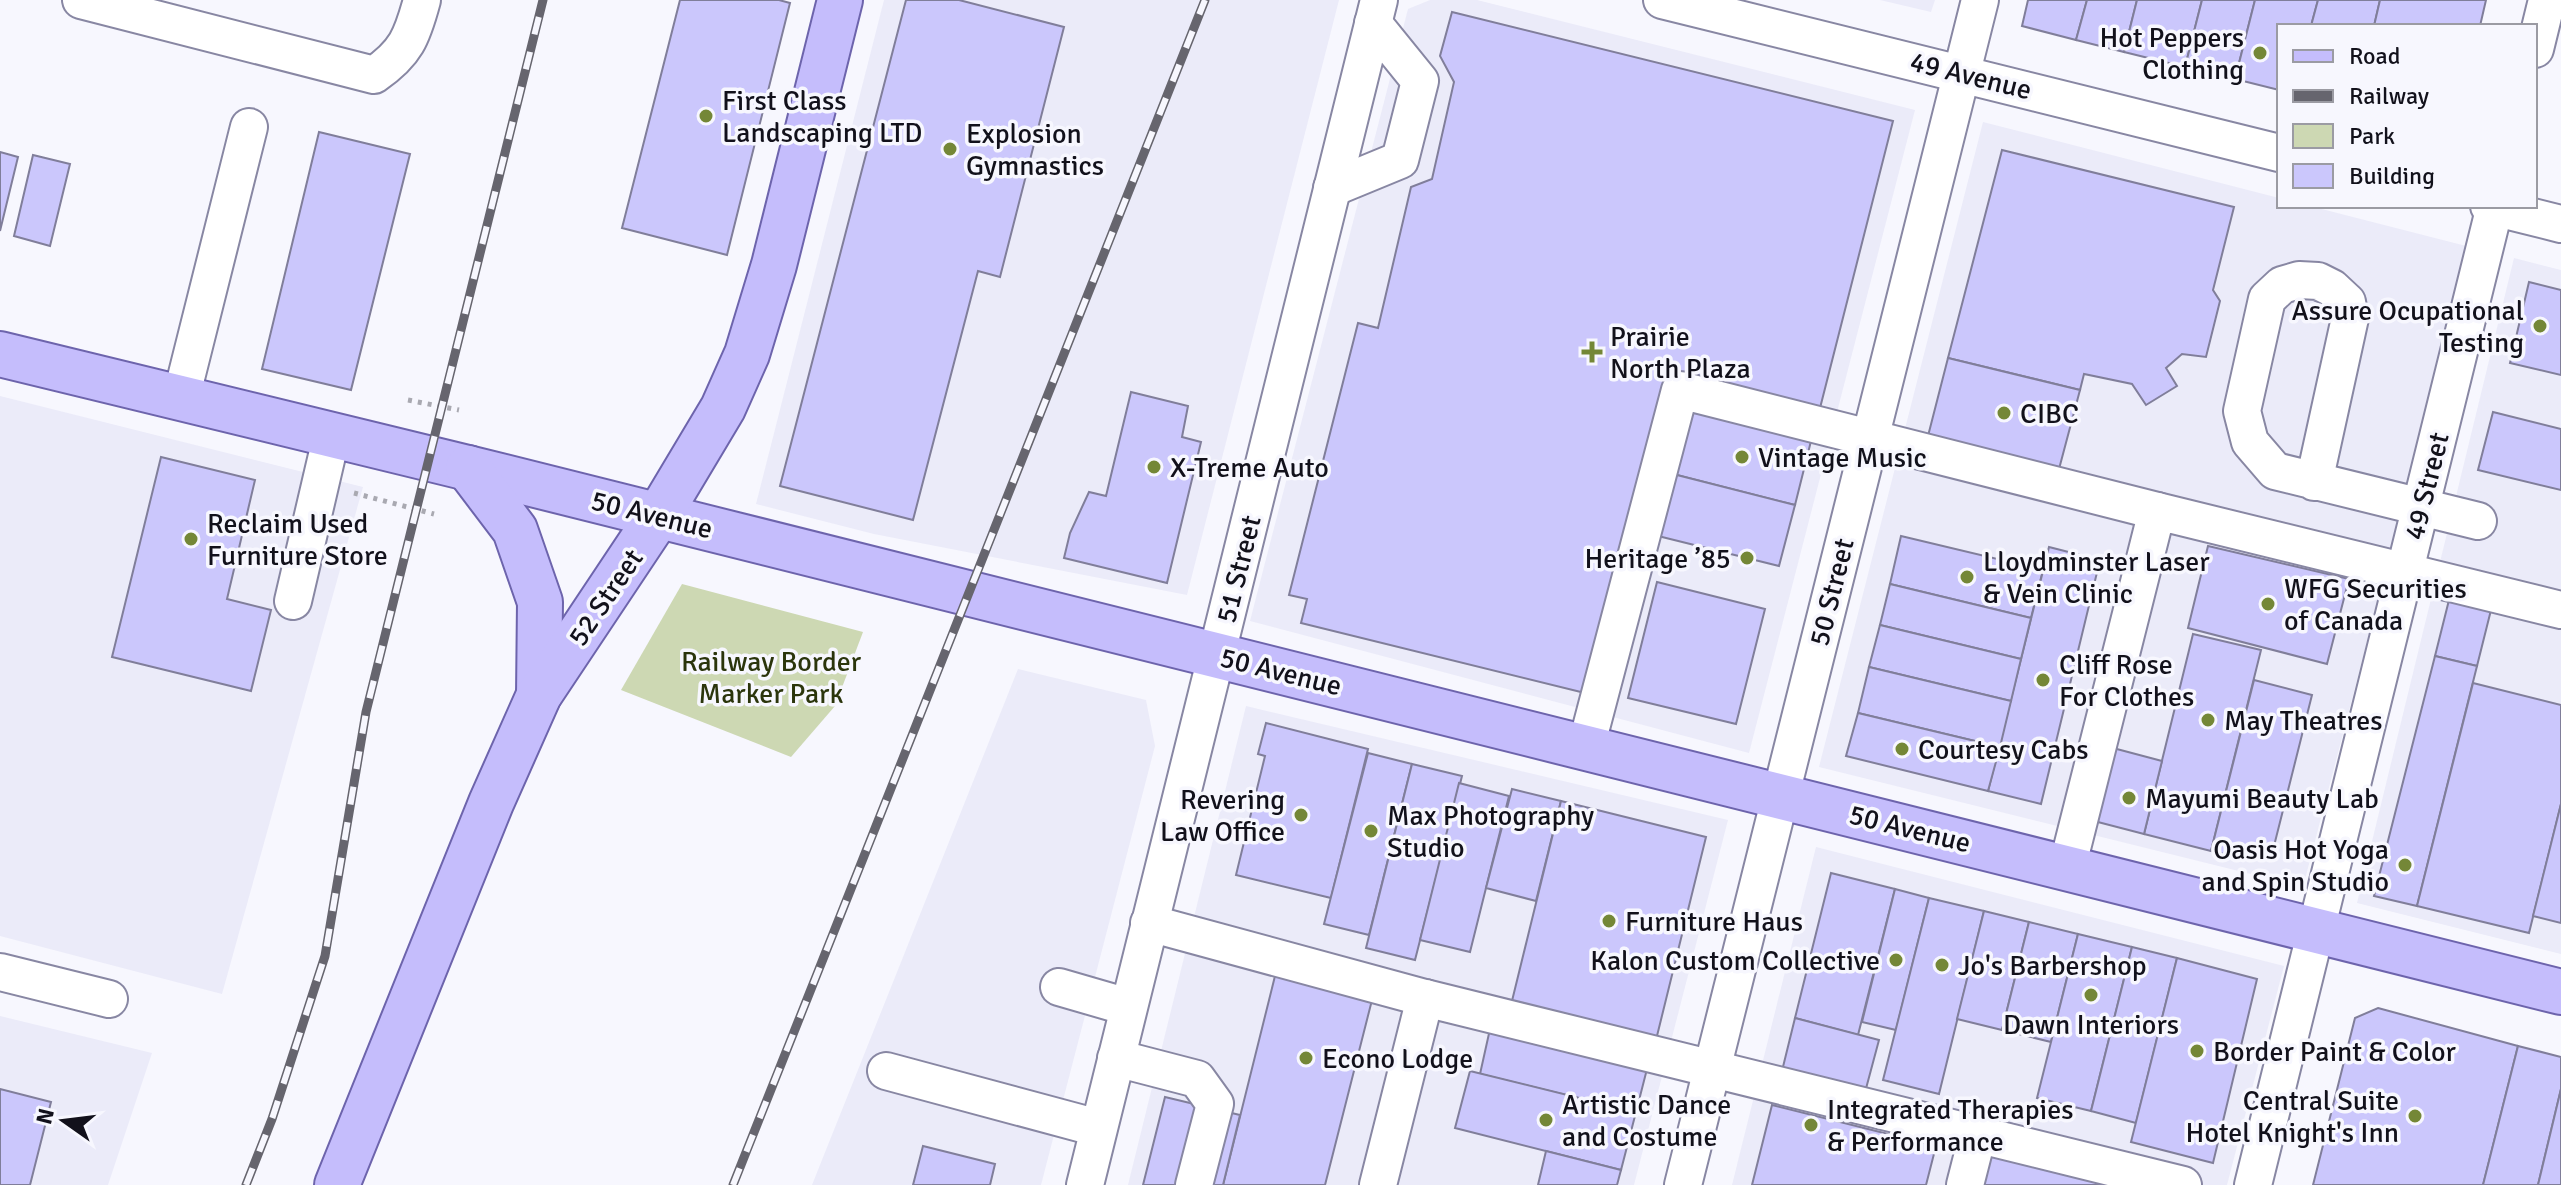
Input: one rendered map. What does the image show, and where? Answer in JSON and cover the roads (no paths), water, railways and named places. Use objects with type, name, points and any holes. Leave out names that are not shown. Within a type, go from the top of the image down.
[{"type":"main road","name":"52 Street","points":[[337,1185],[491,803],[539,695],[659,515],[723,408],[747,354],[774,265],[840,0]]},
{"type":"main road","name":"50 Avenue","points":[[0,354],[659,515],[2561,992]]},
{"type":"main road","points":[[468,468],[515,530],[540,602],[539,695]]},
{"type":"street","points":[[81,0],[374,75],[398,57],[408,44],[422,0]]},
{"type":"street","name":"49 Avenue","points":[[1662,0],[1764,12],[1962,73],[2277,152]]},
{"type":"street","name":"50 Street","points":[[1683,1185],[1980,0]]},
{"type":"street","points":[[2537,41],[2547,0]]},
{"type":"street","points":[[1332,188],[1400,160],[1420,81],[1376,11]]},
{"type":"street","name":"51 Street","points":[[1085,1185],[1376,11]]},
{"type":"street","points":[[181,398],[249,127]]},
{"type":"street","name":"49 Street","points":[[2253,1185],[2493,208]]},
{"type":"street","points":[[2501,208],[2561,224]]},
{"type":"street","points":[[2314,482],[2350,318],[2347,302],[2332,288],[2318,281],[2299,280],[2282,285],[2267,299],[2242,411],[2250,442],[2275,471],[2314,482],[2478,521]]},
{"type":"street","points":[[1586,747],[1680,390],[2561,610]]},
{"type":"street","points":[[293,601],[332,434]]},
{"type":"street","points":[[2067,868],[2157,511]]},
{"type":"street","points":[[1149,923],[1425,998],[2183,1185]]},
{"type":"street","points":[[0,972],[109,999]]},
{"type":"street","points":[[1059,987],[1128,1007]]},
{"type":"street","points":[[1378,1185],[1425,998]]},
{"type":"street","points":[[1116,1058],[1197,1079],[1215,1104],[1194,1185]]},
{"type":"street","points":[[886,1071],[1098,1128]]},
{"type":"street","points":[[1965,1185],[1978,1134]]},
{"type":"railway","points":[[246,1185],[272,1119],[325,956],[366,712],[543,0]]},
{"type":"railway","points":[[733,1185],[1205,0]]},
{"type":"place","name":"Hot Peppers Clothing","points":[[2260,53]]},
{"type":"place","name":"First Class Landscaping LTD","points":[[706,116]]},
{"type":"place","name":"Explosion Gymnastics","points":[[950,149]]},
{"type":"place","name":"Assure Ocupational Testing","points":[[2540,326]]},
{"type":"place","name":"Prairie North Plaza","points":[[1592,352]]},
{"type":"place","name":"CIBC","points":[[2004,413]]},
{"type":"place","name":"Vintage Music","points":[[1742,457]]},
{"type":"place","name":"X-Treme Auto","points":[[1154,467]]},
{"type":"place","name":"Reclaim Used Furniture Store","points":[[191,539]]},
{"type":"place","name":"Heritage ’85","points":[[1747,558]]},
{"type":"place","name":"Lloydminster Laser & Vein Clinic","points":[[1967,577]]},
{"type":"place","name":"WFG Securities of Canada","points":[[2268,604]]},
{"type":"place","name":"Cliff Rose For Clothes","points":[[2043,680]]},
{"type":"place","name":"May Theatres","points":[[2208,720]]},
{"type":"place","name":"Courtesy Cabs","points":[[1902,749]]},
{"type":"place","name":"Mayumi Beauty Lab","points":[[2129,798]]},
{"type":"place","name":"Revering Law Office","points":[[1301,815]]},
{"type":"place","name":"Max Photography Studio","points":[[1371,831]]},
{"type":"place","name":"Oasis Hot Yoga and Spin Studio","points":[[2405,865]]},
{"type":"place","name":"Furniture Haus","points":[[1609,921]]},
{"type":"place","name":"Kalon Custom Collective","points":[[1896,960]]},
{"type":"place","name":"Jo's Barbershop","points":[[1942,965]]},
{"type":"place","name":"Dawn Interiors","points":[[2091,995]]},
{"type":"place","name":"Border Paint & Color","points":[[2197,1051]]},
{"type":"place","name":"Econo Lodge","points":[[1306,1058]]},
{"type":"place","name":"Central Suite Hotel Knight's Inn","points":[[2415,1116]]},
{"type":"place","name":"Artistic Dance and Costume","points":[[1546,1120]]},
{"type":"place","name":"Integrated Therapies & Performance","points":[[1811,1125]]},
{"type":"park label","name":"Railway Border Marker Park","points":[[771,677]]}]
